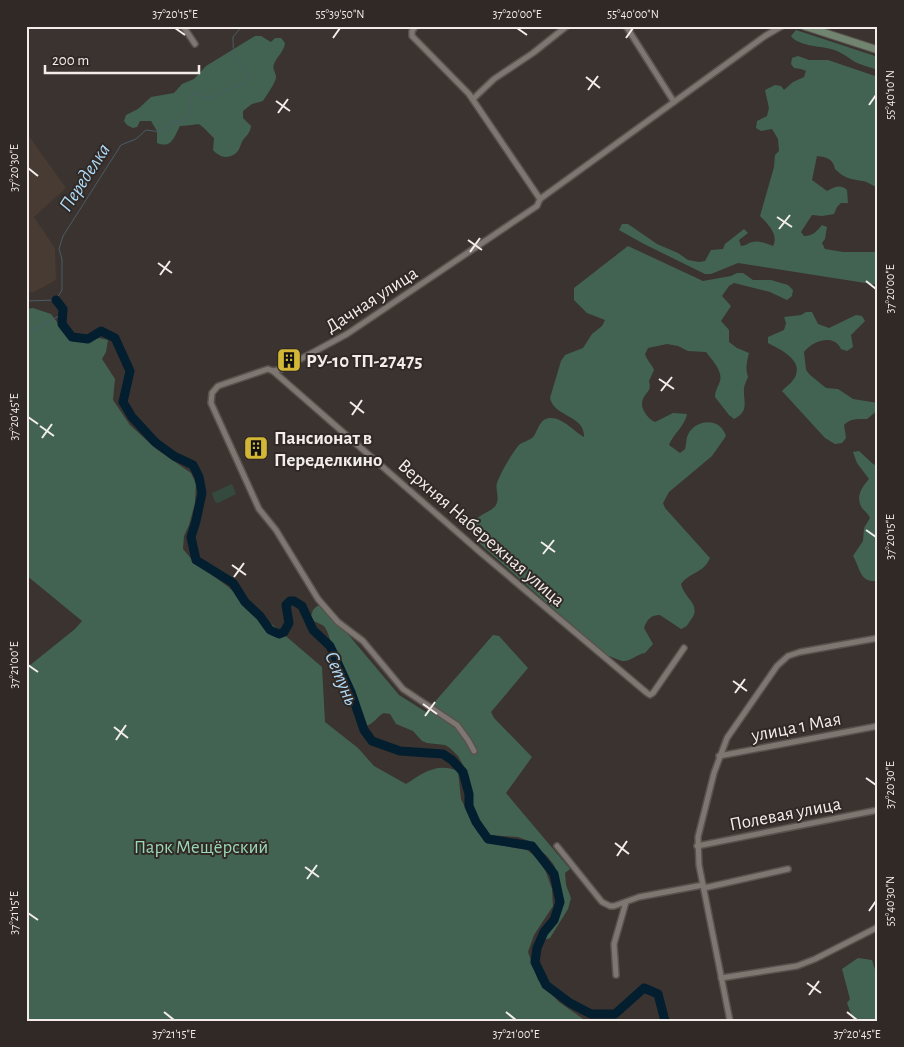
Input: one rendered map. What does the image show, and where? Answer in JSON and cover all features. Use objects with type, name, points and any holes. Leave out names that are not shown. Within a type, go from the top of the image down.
[{"type":"main road","points":[[804,26],[878,50]]},
{"type":"street","points":[[183,26],[195,44]]},
{"type":"street","points":[[416,26],[412,31],[412,36],[473,99],[540,199],[765,36],[782,26]]},
{"type":"street","points":[[473,99],[494,79],[533,53],[567,26]]},
{"type":"street","points":[[626,26],[674,102]]},
{"type":"street","name":"Дачная улица","points":[[474,751],[457,725],[403,689],[363,641],[338,622],[318,598],[276,530],[259,509],[211,403],[212,393],[218,386],[268,369],[273,371],[282,369],[347,334],[537,206],[540,199]]},
{"type":"street","name":"Верхняя Набережная улица","points":[[273,371],[480,552],[650,694],[653,693],[684,648]]},
{"type":"street","points":[[730,1021],[697,846],[719,756],[732,729],[777,666],[788,656],[800,652],[878,638]]},
{"type":"street","name":"улица 1 Мая","points":[[719,756],[878,726]]},
{"type":"street","name":"Полевая улица","points":[[697,846],[878,810]]},
{"type":"street","points":[[557,846],[606,905],[614,906],[639,897],[704,887],[788,868]]},
{"type":"street","points":[[616,975],[614,944],[626,902]]},
{"type":"street","points":[[721,978],[797,966],[815,959],[878,927]]},
{"type":"shaded area","points":[[26,132],[66,188],[34,217],[55,248],[56,280],[34,292],[26,293]]},
{"type":"green space","points":[[796,30],[878,57],[878,70],[858,63],[834,50],[799,42],[791,36]]},
{"type":"green space","points":[[255,36],[261,36],[271,42],[275,38],[281,38],[285,43],[274,64],[273,69],[276,78],[263,101],[252,104],[243,111],[243,118],[251,126],[238,151],[232,156],[225,157],[216,153],[213,150],[214,138],[199,124],[180,126],[172,141],[162,144],[157,143],[157,131],[151,121],[140,121],[137,127],[133,128],[124,121],[126,115],[138,109],[151,97],[174,93],[182,84],[194,79],[206,66]]},
{"type":"green space","points":[[798,56],[809,60],[828,60],[878,77],[878,188],[866,182],[844,176],[835,169],[829,159],[817,156],[812,180],[827,191],[837,187],[844,188],[847,190],[848,203],[841,203],[834,214],[812,215],[801,232],[804,236],[810,235],[816,232],[822,225],[827,227],[825,239],[822,243],[825,249],[843,252],[878,252],[878,285],[738,263],[711,274],[705,274],[619,230],[622,224],[628,224],[657,244],[678,253],[688,260],[699,262],[705,261],[711,250],[723,249],[725,244],[744,229],[748,233],[739,240],[741,246],[752,242],[763,242],[773,246],[774,234],[760,216],[774,167],[775,155],[779,151],[778,139],[772,129],[761,131],[756,128],[757,121],[767,116],[769,108],[765,90],[775,85],[781,86],[784,90],[793,82],[804,77],[806,71],[794,68],[791,64],[792,58]]},
{"type":"green space","points":[[628,246],[703,281],[743,273],[753,280],[771,280],[788,285],[793,290],[792,296],[787,300],[770,292],[734,283],[729,286],[722,296],[731,306],[721,321],[729,330],[729,342],[749,353],[746,368],[748,377],[744,387],[745,406],[742,413],[734,419],[715,397],[721,377],[706,352],[688,351],[678,346],[667,344],[648,348],[645,354],[654,370],[649,381],[649,389],[642,402],[645,413],[655,422],[673,413],[687,414],[669,445],[680,453],[685,449],[690,431],[695,426],[706,422],[718,425],[726,436],[712,456],[669,492],[663,503],[665,508],[710,558],[704,567],[681,584],[694,606],[694,615],[687,625],[681,629],[660,615],[652,617],[644,628],[653,644],[645,653],[622,661],[606,655],[489,552],[475,538],[472,527],[477,519],[496,505],[498,499],[497,483],[506,464],[518,446],[534,436],[544,420],[551,418],[560,420],[584,437],[580,424],[557,409],[550,398],[561,361],[565,355],[583,348],[592,334],[602,326],[605,320],[587,313],[574,300],[574,288]]},
{"type":"green space","name":"Парк Мещёрский","points":[[33,308],[51,314],[68,337],[87,342],[99,338],[108,340],[106,352],[102,359],[115,379],[113,400],[130,425],[155,448],[191,473],[196,484],[195,503],[184,536],[183,549],[193,561],[227,586],[322,667],[325,722],[358,748],[374,766],[406,784],[424,773],[437,768],[458,771],[461,799],[478,833],[495,844],[527,850],[539,859],[552,889],[553,906],[534,935],[528,952],[538,980],[559,1002],[586,1021],[26,1021],[26,664],[29,666],[75,629],[82,621],[26,575],[26,309]]},
{"type":"green space","points":[[806,312],[812,312],[818,324],[829,328],[856,315],[862,316],[865,321],[851,335],[853,347],[847,351],[841,349],[833,341],[823,340],[812,345],[804,352],[806,370],[826,388],[838,389],[853,399],[878,403],[878,410],[867,419],[852,420],[844,425],[846,438],[842,443],[835,444],[825,438],[782,391],[795,377],[796,364],[788,355],[768,343],[768,337],[784,330],[786,323],[784,317],[801,315]]},
{"type":"green space","points":[[859,451],[873,464],[878,466],[878,579],[876,581],[870,581],[863,576],[853,556],[863,541],[864,528],[870,518],[862,508],[859,500],[862,489],[869,479],[857,463],[853,452]]},
{"type":"green space","points":[[232,484],[236,494],[218,503],[215,502],[212,493]]},
{"type":"green space","points":[[317,606],[326,608],[399,695],[426,712],[493,635],[499,636],[528,668],[491,712],[494,718],[532,757],[506,793],[570,869],[565,873],[566,885],[571,898],[568,909],[550,938],[544,940],[559,913],[562,903],[558,876],[554,865],[547,856],[529,841],[518,837],[490,835],[485,832],[473,812],[469,776],[458,756],[450,748],[445,745],[422,741],[413,731],[396,724],[390,714],[384,713],[366,726],[362,722],[338,652],[324,626],[314,621],[311,616]]},
{"type":"green space","points":[[858,958],[872,960],[878,979],[878,1021],[854,1021],[847,1003],[850,999],[842,969]]},
{"type":"waterway","name":"Переделка","points":[[26,301],[56,300],[62,290],[62,259],[59,249],[63,236],[121,145],[136,139],[146,130],[161,132],[172,122],[182,123],[192,112],[191,95],[201,93],[205,99],[244,84],[250,75],[238,63],[234,54],[233,43],[233,37],[242,26]]},
{"type":"waterway","name":"Сетунь","points":[[56,300],[63,309],[62,324],[72,337],[88,339],[101,331],[115,338],[130,371],[123,402],[132,417],[155,442],[174,456],[193,465],[199,477],[202,493],[191,537],[196,560],[233,583],[245,602],[260,616],[270,630],[279,634],[284,632],[289,623],[286,605],[290,601],[294,601],[302,606],[313,630],[330,646],[351,692],[364,730],[372,741],[400,751],[443,754],[452,760],[463,772],[469,794],[469,806],[476,822],[488,839],[532,846],[554,874],[560,902],[554,920],[544,932],[537,948],[535,962],[546,985],[570,1003],[591,1014],[615,1014],[644,988],[658,994],[665,1021]]},
{"type":"waterway","points":[[26,333],[63,314]]},
{"type":"place","name":"РУ-10 ТП-27475","points":[[289,360]]},
{"type":"place","name":"Пансионат в Переделкино","points":[[256,448]]}]
